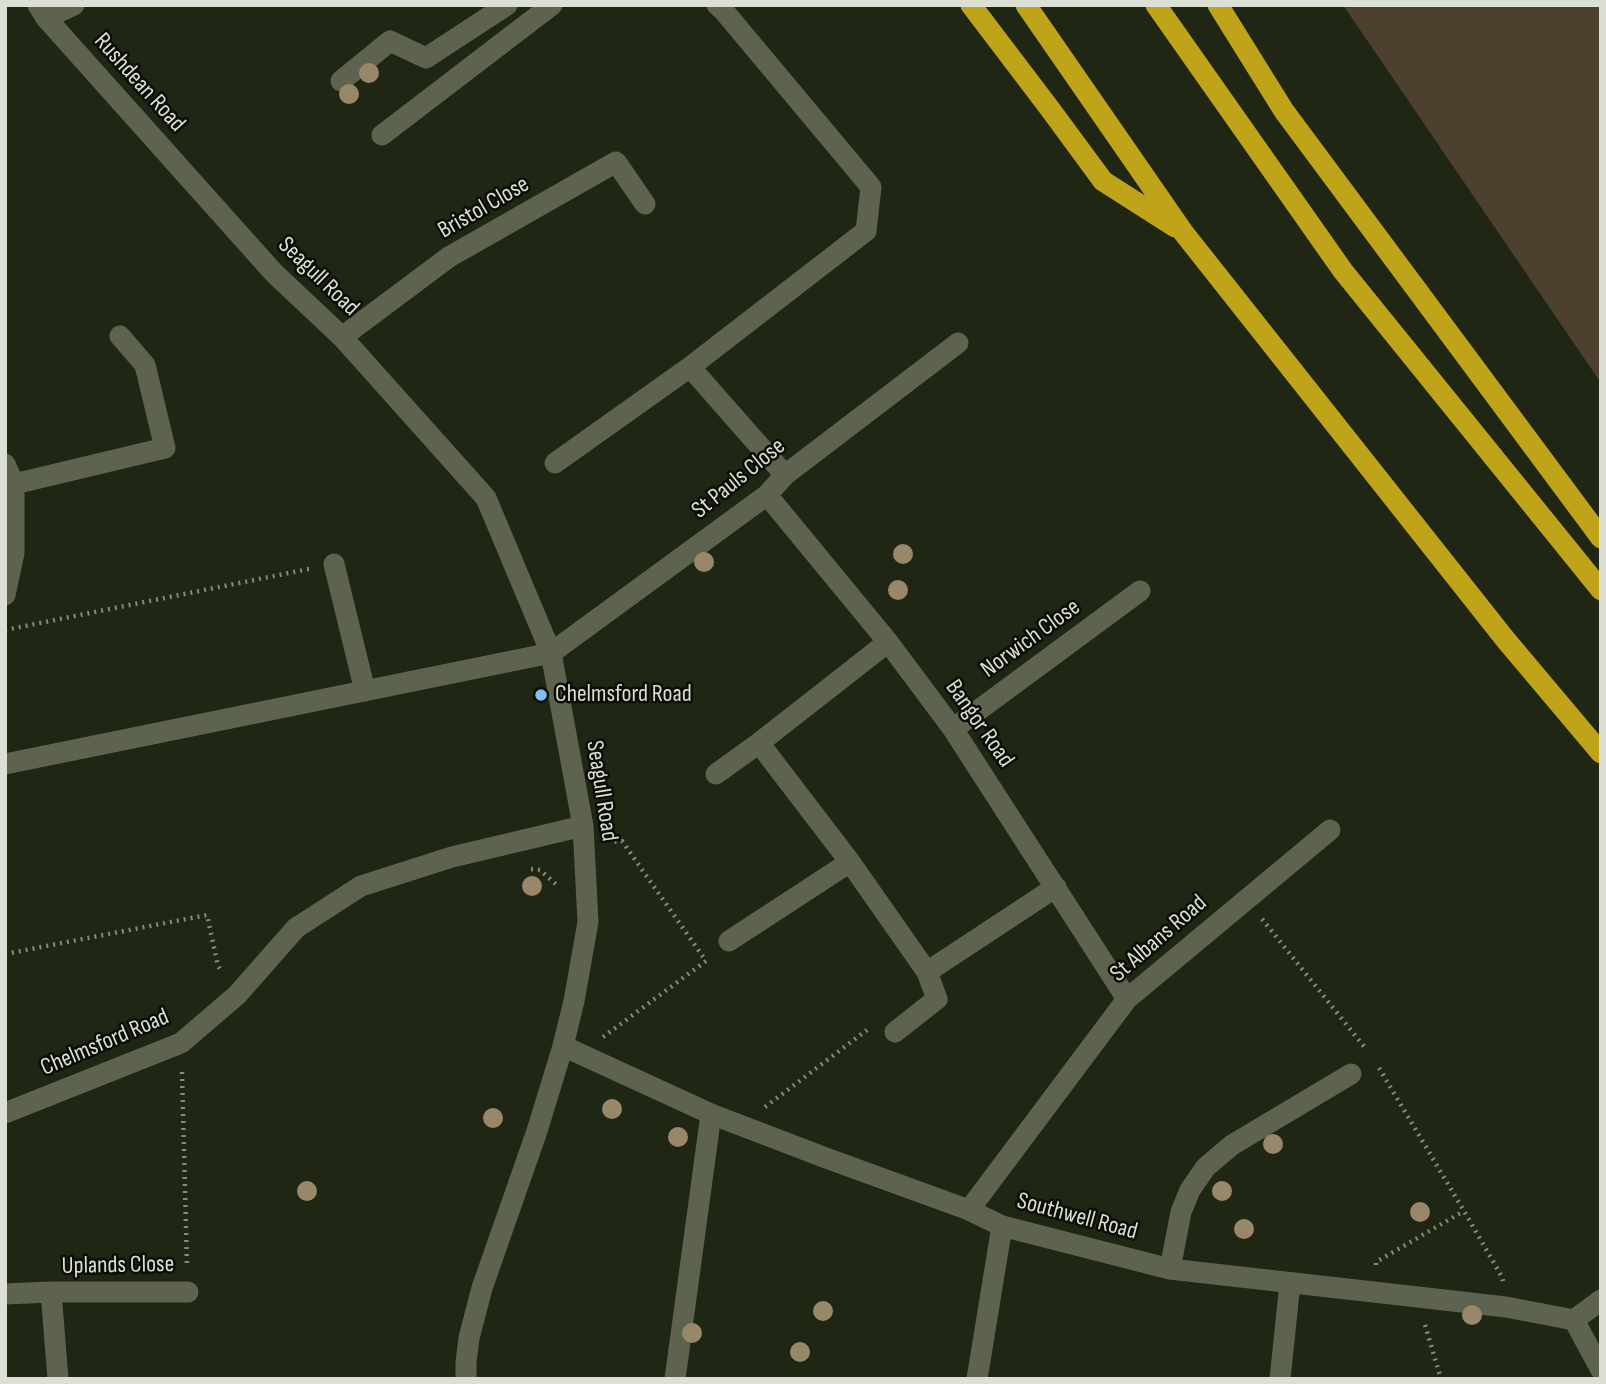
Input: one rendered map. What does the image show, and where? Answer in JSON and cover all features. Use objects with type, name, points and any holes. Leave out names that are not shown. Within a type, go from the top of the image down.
[{"type":"highway","points":[[971,5],[1103,181],[1183,232]]},
{"type":"highway","points":[[1027,5],[1183,232],[1497,628],[1601,753]]},
{"type":"highway","points":[[1156,5],[1342,271],[1601,590]]},
{"type":"highway","points":[[1218,5],[1284,111],[1601,538]]},
{"type":"street","points":[[42,12],[74,5]]},
{"type":"street","points":[[341,80],[390,41],[426,58],[507,5]]},
{"type":"street","points":[[382,135],[552,5]]},
{"type":"street","points":[[555,463],[690,367],[866,231],[871,187],[717,5]]},
{"type":"street","name":"Rushdean Road","points":[[42,12],[202,194]]},
{"type":"street","name":"Bristol Close","points":[[342,337],[449,257],[616,162],[645,204]]},
{"type":"street","name":"Seagull Road","points":[[202,194],[274,273],[342,337],[486,498],[551,653],[584,835],[588,922],[573,1002],[572,1050],[541,1119],[479,1298],[469,1338],[466,1379]]},
{"type":"street","points":[[5,595],[14,553],[9,474],[165,449],[145,365],[120,336]]},
{"type":"street","name":"St Pauls Close","points":[[551,653],[767,495],[785,475],[958,343]]},
{"type":"street","points":[[690,367],[785,475]]},
{"type":"street","name":"Bangor Road","points":[[767,495],[888,642],[953,729],[1127,999]]},
{"type":"street","points":[[334,564],[365,691]]},
{"type":"street","name":"Norwich Close","points":[[953,729],[1140,591]]},
{"type":"street","points":[[716,774],[888,642]]},
{"type":"street","points":[[5,764],[551,653]]},
{"type":"street","points":[[759,743],[850,862],[927,972],[937,999],[895,1032]]},
{"type":"street","name":"St Albans Road","points":[[969,1210],[1127,999],[1330,830]]},
{"type":"street","name":"Chelmsford Road","points":[[5,1113],[181,1043],[237,995],[296,928],[361,886],[452,857],[584,835]]},
{"type":"street","points":[[729,941],[850,862]]},
{"type":"street","points":[[927,972],[1056,887]]},
{"type":"street","name":"Southwell Road","points":[[572,1050],[711,1114],[969,1210],[1002,1226],[1170,1269],[1506,1307],[1574,1320]]},
{"type":"street","points":[[1170,1269],[1181,1212],[1190,1191],[1206,1167],[1231,1145],[1351,1074]]},
{"type":"street","points":[[675,1379],[711,1114]]},
{"type":"street","points":[[977,1379],[1002,1226]]},
{"type":"street","points":[[1280,1379],[1290,1283]]},
{"type":"street","points":[[5,1294],[51,1292]]},
{"type":"street","name":"Uplands Close","points":[[58,1379],[51,1292],[188,1292]]},
{"type":"street","points":[[1601,1300],[1574,1320],[1601,1370]]},
{"type":"path","points":[[5,630],[334,564]]},
{"type":"path","points":[[572,1050],[706,961],[622,841],[584,835]]},
{"type":"path","points":[[521,869],[540,870],[564,893]]},
{"type":"path","points":[[1247,900],[1374,1059],[1502,1277],[1506,1307]]},
{"type":"path","points":[[5,954],[207,915],[218,966],[237,995]]},
{"type":"path","points":[[745,1127],[766,1105],[871,1027]]},
{"type":"path","points":[[181,1043],[188,1292]]},
{"type":"path","points":[[1368,1292],[1376,1262],[1464,1211]]},
{"type":"path","points":[[1417,1297],[1441,1379]]},
{"type":"shaded area","points":[[1343,5],[1601,5],[1601,383]]},
{"type":"place","name":"Chelmsford Road","points":[[541,695]]}]
